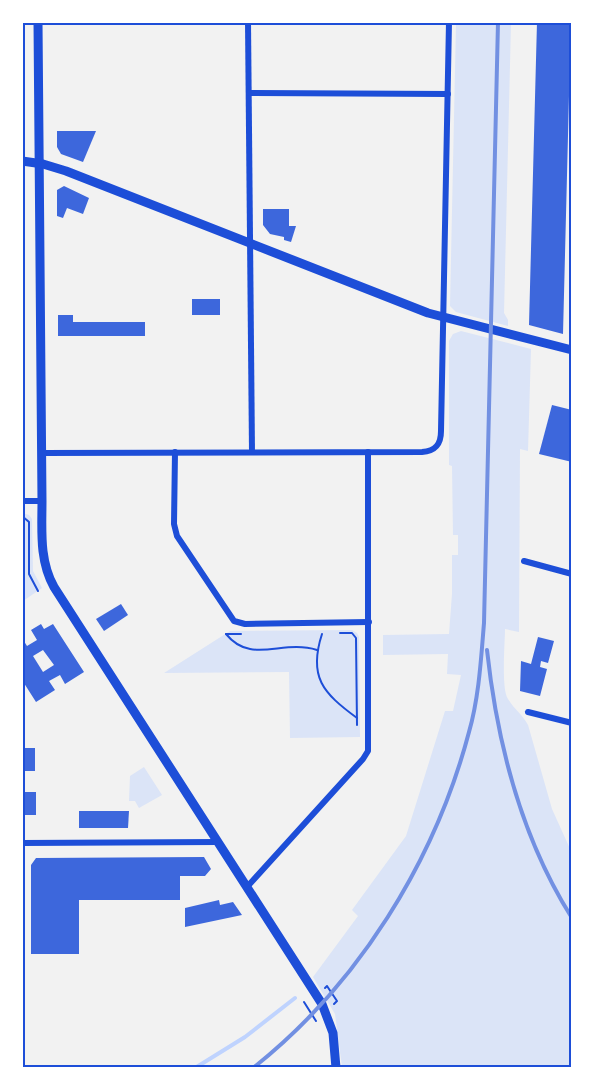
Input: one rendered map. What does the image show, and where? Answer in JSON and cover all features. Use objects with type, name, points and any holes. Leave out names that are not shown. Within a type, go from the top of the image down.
[{"type":"main road","points":[[38,22],[43,559],[49,578],[327,1013],[333,1033],[336,1068]]},
{"type":"main road","points":[[22,161],[39,163],[66,171],[444,318],[572,350]]},
{"type":"street","points":[[248,22],[252,452]]},
{"type":"street","points":[[42,453],[426,452],[436,447],[441,435],[449,22]]},
{"type":"street","points":[[249,93],[448,94]]},
{"type":"street","points":[[175,452],[174,524],[177,536],[230,616],[237,622],[245,624],[369,622]]},
{"type":"street","points":[[247,887],[368,751],[368,452]]},
{"type":"street","points":[[22,501],[42,501]]},
{"type":"street","points":[[524,561],[572,574]]},
{"type":"street","points":[[528,712],[572,723]]},
{"type":"street","points":[[22,843],[218,842]]},
{"type":"path","points":[[23,515],[29,522],[29,572],[38,591]]},
{"type":"path","points":[[22,570],[29,572]]},
{"type":"path","points":[[357,718],[333,700],[322,685],[316,668],[317,650],[322,634],[352,633],[355,636],[357,718],[357,728]]},
{"type":"path","points":[[247,634],[226,634],[236,646],[249,650],[296,646],[317,650]]},
{"type":"path","points":[[304,1002],[318,1024]]},
{"type":"shaded area","points":[[456,23],[511,23],[504,313],[508,326],[456,312],[450,306]]},
{"type":"shaded area","points":[[461,331],[531,349],[528,451],[520,449],[519,632],[505,629],[504,676],[508,699],[528,725],[552,809],[571,851],[571,1067],[342,1067],[335,1014],[313,977],[358,916],[352,910],[406,836],[445,711],[453,711],[461,675],[447,674],[448,654],[383,655],[383,635],[449,634],[452,555],[458,555],[458,535],[453,535],[452,466],[449,465],[449,341],[453,334]]},
{"type":"shaded area","points":[[22,513],[29,515],[32,519],[33,571],[42,588],[23,601]]},
{"type":"shaded area","points":[[352,630],[359,637],[360,737],[290,738],[289,672],[164,673],[230,631]]},
{"type":"shaded area","points":[[144,767],[162,795],[139,808],[135,801],[129,801],[130,776]]},
{"type":"building","points":[[537,22],[572,22],[572,96],[569,96],[563,334],[529,325]]},
{"type":"building","points":[[57,131],[96,131],[83,162],[61,154],[57,147]]},
{"type":"building","points":[[64,186],[89,198],[83,214],[67,208],[63,218],[57,216],[57,190]]},
{"type":"building","points":[[263,209],[289,209],[289,226],[296,226],[291,242],[284,240],[284,237],[270,234],[263,225]]},
{"type":"building","points":[[192,299],[220,299],[220,315],[192,315]]},
{"type":"building","points":[[58,315],[73,315],[73,322],[145,322],[145,336],[58,336]]},
{"type":"building","points":[[552,405],[572,410],[572,462],[539,454]]},
{"type":"building","points":[[121,604],[128,615],[104,631],[96,619]]},
{"type":"building","points":[[41,624],[44,629],[53,624],[84,672],[65,684],[60,675],[49,681],[55,690],[36,702],[22,680],[22,638],[27,646],[37,640],[31,630]],"holes":[[[43,650],[54,665],[43,672],[33,656]]]},
{"type":"building","points":[[538,637],[554,641],[548,663],[541,661],[540,667],[547,669],[540,696],[520,691],[521,661],[531,664]]},
{"type":"building","points":[[22,748],[35,748],[35,771],[22,771]]},
{"type":"building","points":[[22,792],[36,792],[36,815],[22,815]]},
{"type":"building","points":[[79,811],[129,811],[128,828],[79,828]]},
{"type":"building","points":[[204,857],[211,869],[205,876],[180,876],[180,900],[79,900],[79,954],[31,954],[31,865],[36,858]]},
{"type":"building","points":[[219,900],[220,905],[233,902],[242,915],[185,927],[185,908]]},
{"type":"waterway","points":[[195,1068],[245,1037],[295,998]]},
{"type":"railway","points":[[253,1068],[291,1035],[326,999],[359,959],[388,917],[436,827],[469,732],[479,678],[484,623],[498,22]]},
{"type":"railway","points":[[487,650],[497,720],[515,789],[539,856],[572,918]]}]
